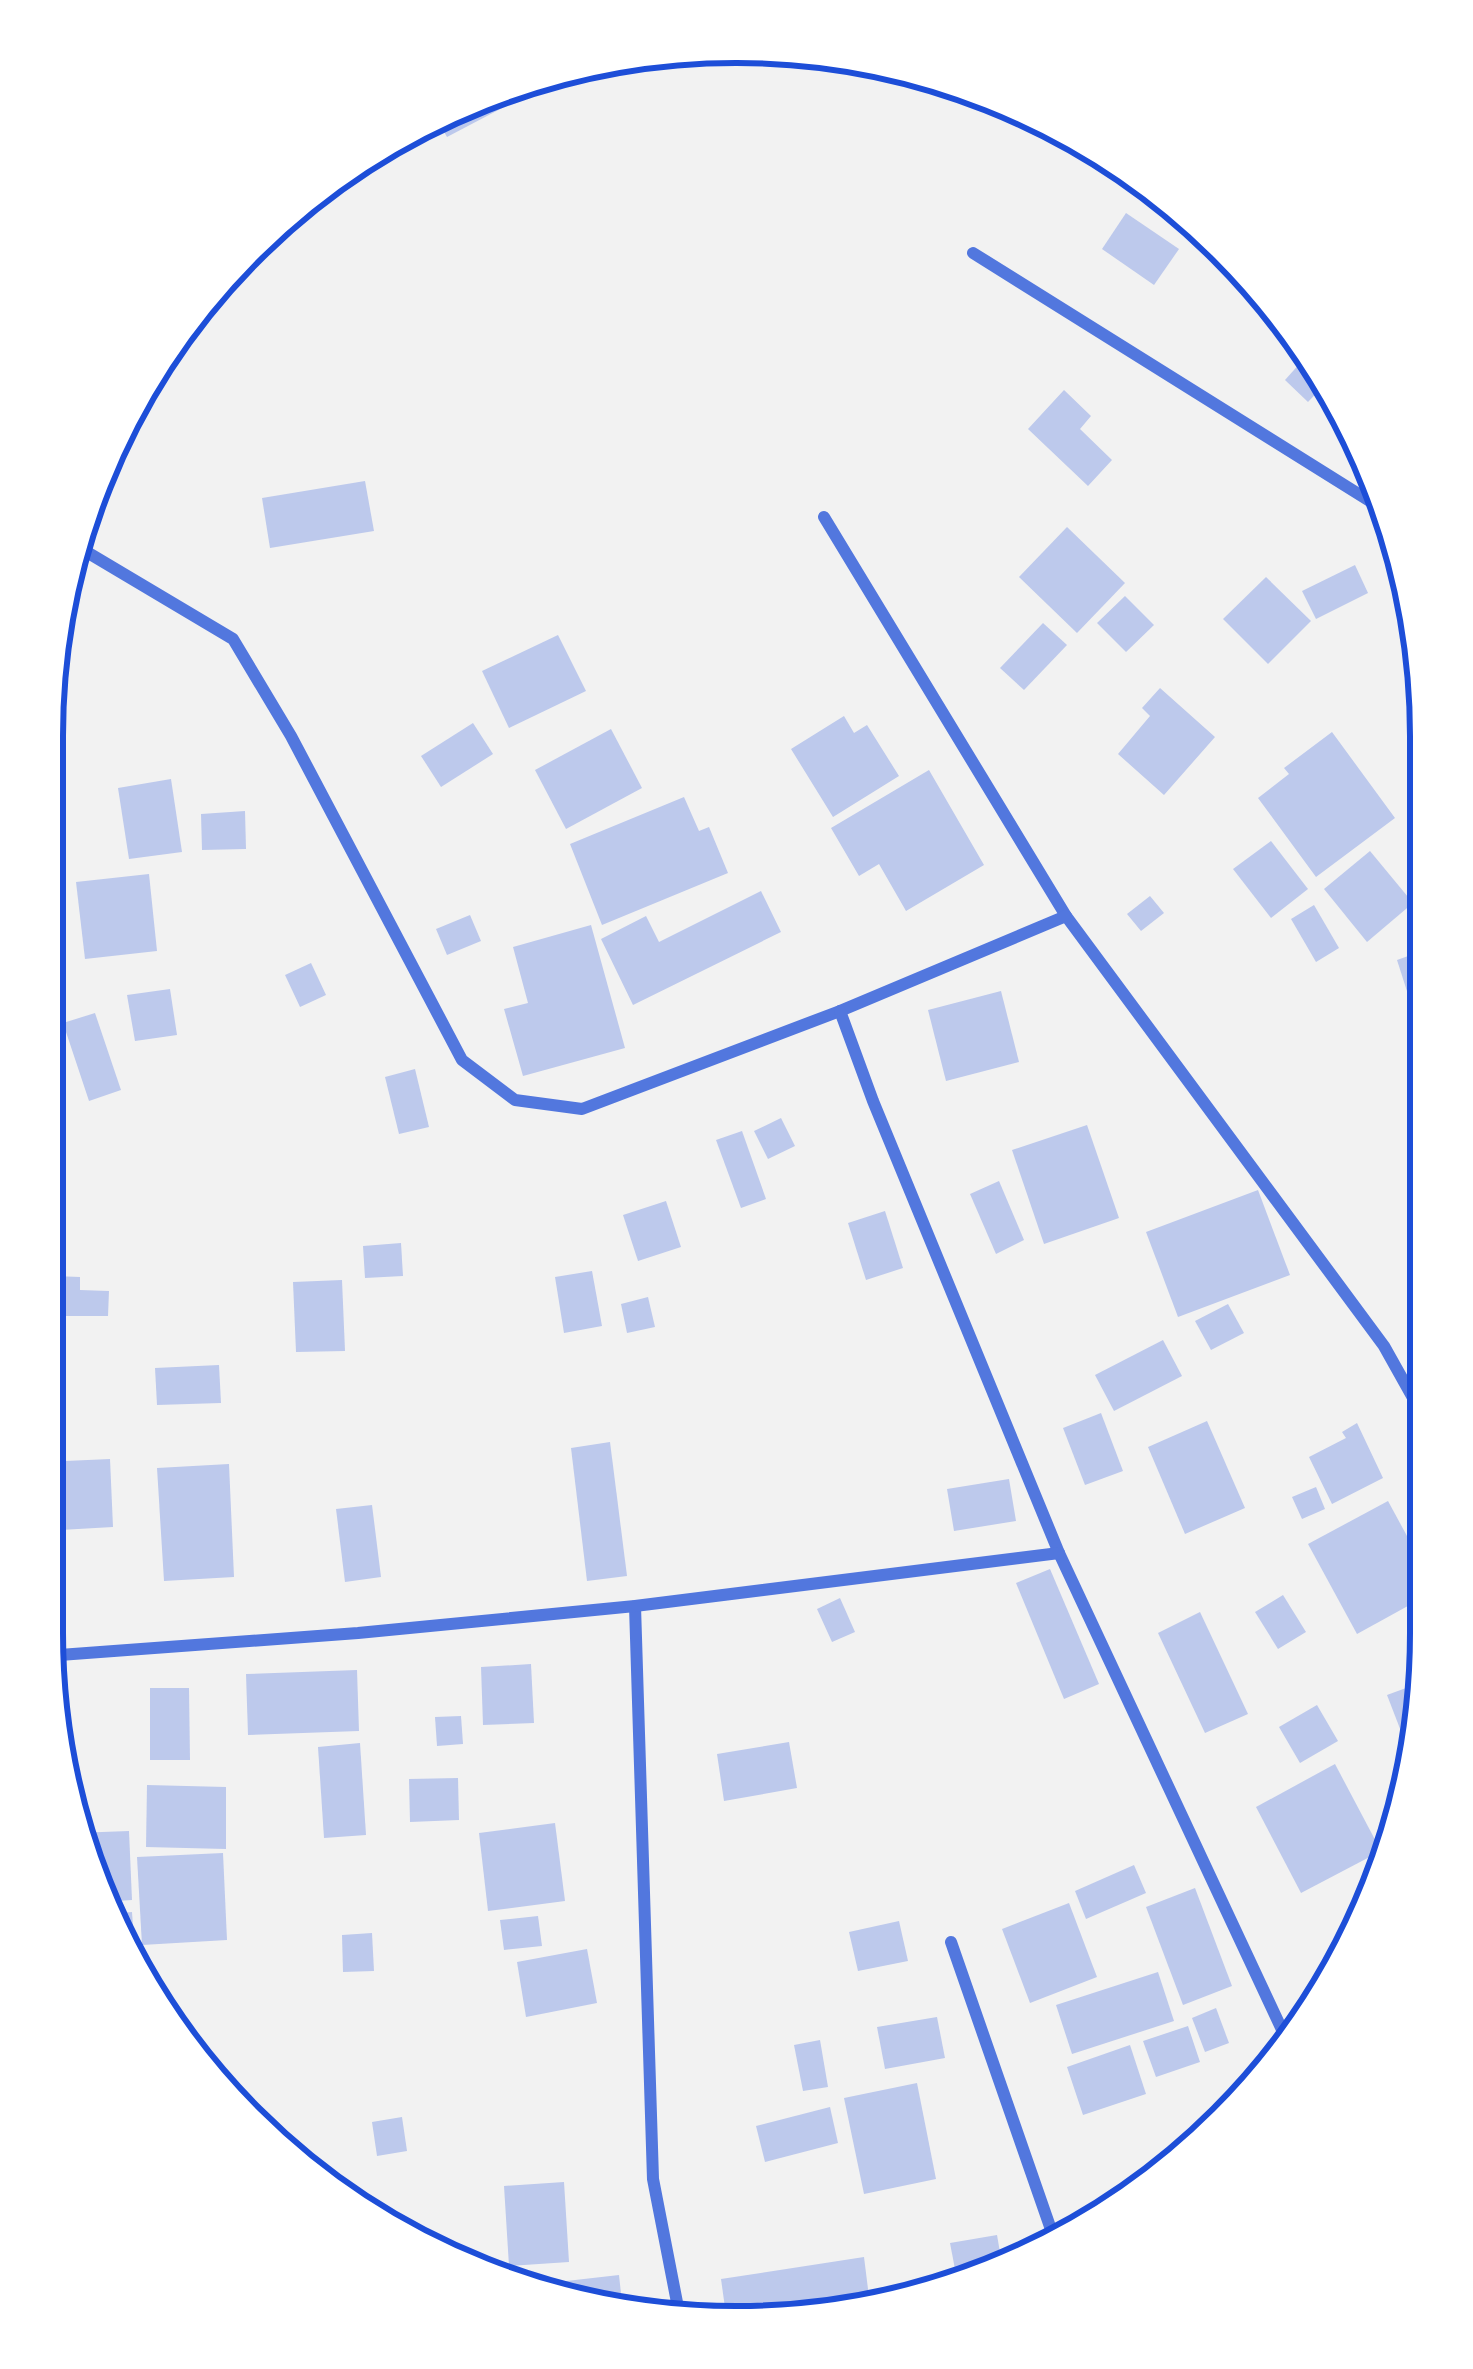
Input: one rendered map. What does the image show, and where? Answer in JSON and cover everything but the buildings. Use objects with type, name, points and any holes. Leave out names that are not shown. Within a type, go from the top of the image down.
[{"type":"street","points":[[973,254],[1366,499]]},
{"type":"street","points":[[824,517],[1066,916],[1384,1346],[1410,1392]]},
{"type":"street","points":[[89,552],[233,639],[291,736],[462,1060],[515,1100],[582,1109],[840,1011],[1066,916]]},
{"type":"street","points":[[840,1011],[1059,1552],[1281,2028]]},
{"type":"street","points":[[64,1655],[635,1606],[1059,1552]]},
{"type":"street","points":[[635,1606],[653,2179],[677,2303]]},
{"type":"street","points":[[951,1942],[1051,2228]]}]
